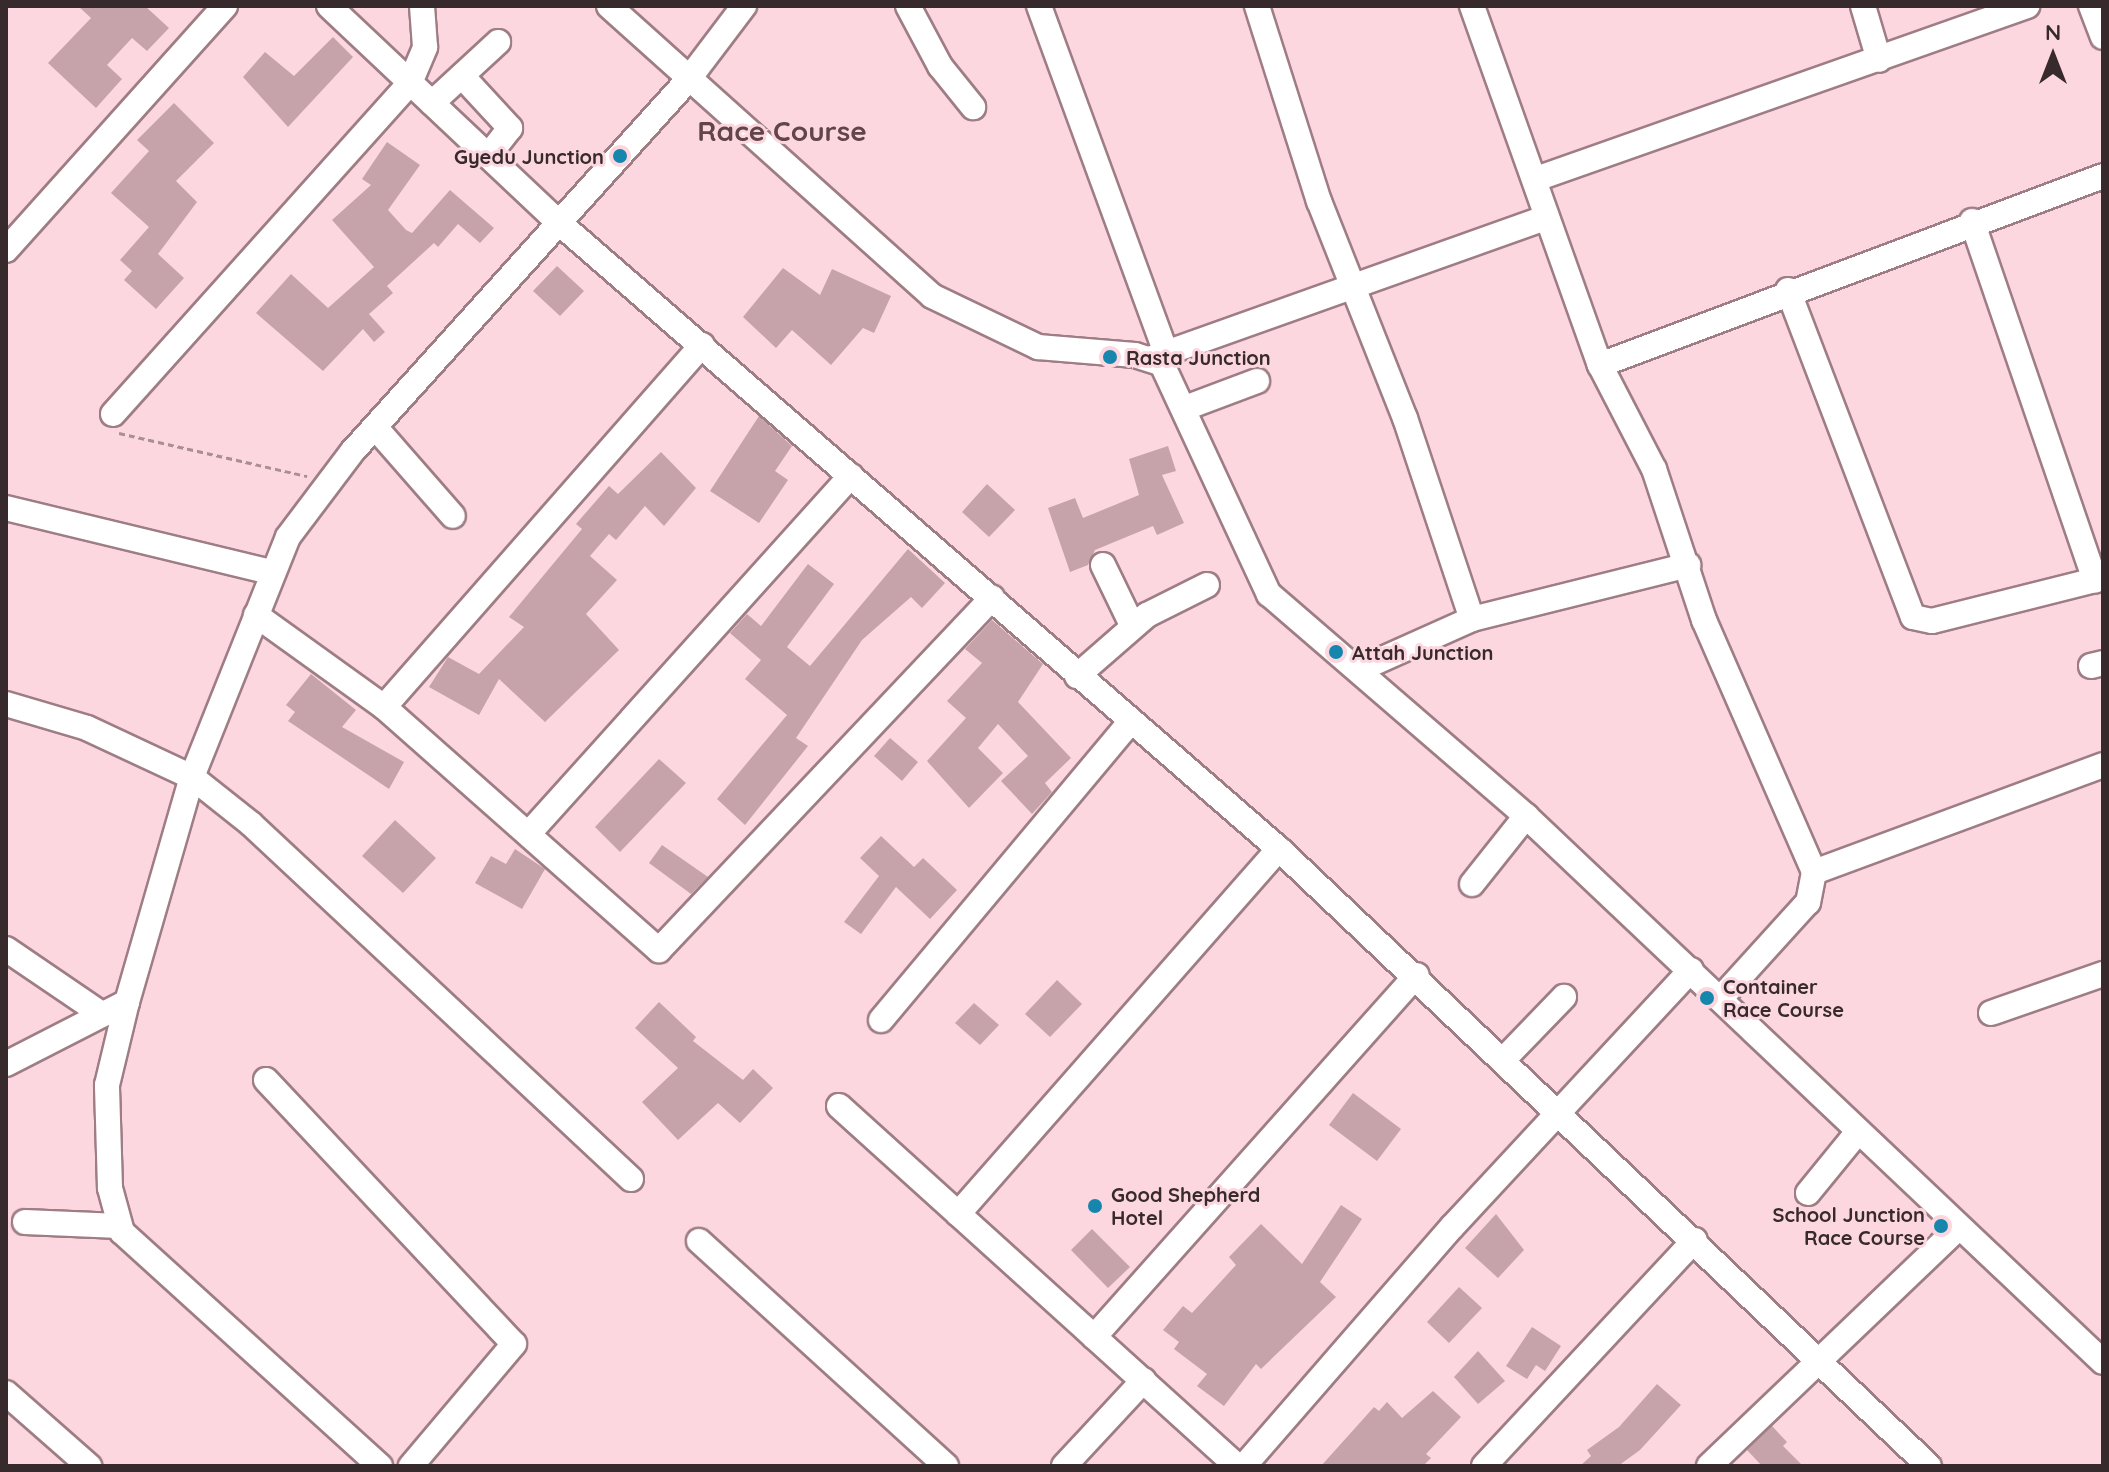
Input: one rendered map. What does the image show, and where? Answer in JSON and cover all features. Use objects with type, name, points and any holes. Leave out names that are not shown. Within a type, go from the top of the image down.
[{"type":"street","points":[[6,250],[225,6]]},
{"type":"street","points":[[329,6],[557,221],[1279,849],[1561,1111],[1929,1466]]},
{"type":"street","points":[[113,414],[410,83],[423,61],[422,6]]},
{"type":"street","points":[[609,6],[932,296],[1038,347],[1159,356],[1356,290],[1547,217]]},
{"type":"street","points":[[380,1466],[119,1226],[110,1188],[107,1085],[127,1002],[192,777],[270,572],[303,513],[557,221],[688,80],[744,6]]},
{"type":"street","points":[[908,6],[940,66],[973,107]]},
{"type":"street","points":[[1039,6],[1159,356],[1185,408],[1246,556],[1269,594],[1360,669],[1526,816],[1691,970],[1957,1229],[2103,1362]]},
{"type":"street","points":[[1257,6],[1319,201],[1356,290],[1472,619]]},
{"type":"street","points":[[1472,6],[1600,365],[1654,469],[1757,750],[1814,872],[1808,902],[1720,999]]},
{"type":"street","points":[[1863,6],[1879,60]]},
{"type":"street","points":[[1536,179],[2027,6]]},
{"type":"street","points":[[2091,6],[2103,37]]},
{"type":"street","points":[[432,103],[498,42]]},
{"type":"street","points":[[462,76],[510,128],[488,156]]},
{"type":"street","points":[[1600,365],[1788,290],[2103,176]]},
{"type":"street","points":[[1788,290],[1913,617],[1932,621],[2099,580],[1972,221]]},
{"type":"street","points":[[384,707],[702,345]]},
{"type":"street","points":[[1185,408],[1257,381]]},
{"type":"street","points":[[375,427],[453,516]]},
{"type":"street","points":[[531,831],[851,476]]},
{"type":"street","points":[[6,508],[270,572]]},
{"type":"street","points":[[1103,565],[1132,625]]},
{"type":"street","points":[[1360,669],[1472,619],[1688,565]]},
{"type":"street","points":[[1077,676],[1132,625],[1207,585]]},
{"type":"street","points":[[256,615],[384,707],[531,831],[659,950],[992,598]]},
{"type":"street","points":[[6,704],[87,728],[192,777],[631,1179]]},
{"type":"street","points":[[881,1020],[1131,721]]},
{"type":"street","points":[[1814,872],[2103,765]]},
{"type":"street","points":[[1472,884],[1526,816]]},
{"type":"street","points":[[958,1214],[1279,849]]},
{"type":"street","points":[[6,949],[100,1013]]},
{"type":"street","points":[[1244,1466],[1691,970]]},
{"type":"street","points":[[1991,1013],[2103,974]]},
{"type":"street","points":[[1094,1337],[1193,1233],[1417,975]]},
{"type":"street","points":[[1505,1058],[1564,997]]},
{"type":"street","points":[[6,1064],[100,1013],[127,1002]]},
{"type":"street","points":[[266,1080],[514,1344],[411,1466]]},
{"type":"street","points":[[839,1106],[1237,1466]]},
{"type":"street","points":[[1808,1193],[1857,1133]]},
{"type":"street","points":[[25,1222],[119,1226]]},
{"type":"street","points":[[1709,1466],[1822,1364],[1957,1229]]},
{"type":"street","points":[[1484,1466],[1695,1240]]},
{"type":"street","points":[[699,1241],[946,1466]]},
{"type":"street","points":[[1064,1466],[1144,1380]]},
{"type":"street","points":[[6,1393],[89,1466]]},
{"type":"path","points":[[113,414],[120,433],[330,481]]},
{"type":"building","points":[[78,6],[145,6],[169,28],[147,51],[132,38],[107,65],[122,79],[96,108],[48,63],[91,18]]},
{"type":"building","points":[[333,37],[353,57],[288,127],[243,77],[265,52],[294,76]]},
{"type":"building","points":[[174,103],[214,143],[176,181],[197,202],[158,254],[184,278],[156,309],[124,280],[132,271],[120,260],[149,227],[111,193],[149,151],[137,140]]},
{"type":"building","points":[[387,142],[420,165],[388,210],[406,230],[412,233],[450,190],[494,228],[480,243],[458,224],[438,247],[434,243],[387,286],[393,293],[369,314],[385,332],[374,342],[363,329],[323,371],[256,313],[291,274],[328,308],[374,267],[332,220],[371,185],[362,179]]},
{"type":"building","points":[[557,266],[584,291],[560,316],[533,291]]},
{"type":"building","points":[[783,268],[820,295],[832,269],[891,296],[874,333],[863,328],[831,365],[792,330],[776,348],[743,317]]},
{"type":"building","points":[[759,416],[792,446],[775,471],[788,480],[759,523],[710,491]]},
{"type":"building","points":[[1168,446],[1176,471],[1162,475],[1184,523],[1157,535],[1153,526],[1095,550],[1088,565],[1070,572],[1048,508],[1075,498],[1083,518],[1139,495],[1129,459]]},
{"type":"building","points":[[661,452],[696,488],[664,526],[645,506],[616,540],[609,534],[590,556],[617,580],[586,614],[619,650],[545,722],[499,679],[479,715],[429,687],[448,657],[479,674],[524,627],[509,617],[582,529],[576,524],[609,486],[618,494]]},
{"type":"building","points":[[987,484],[1015,510],[989,537],[962,512]]},
{"type":"building","points":[[908,549],[945,583],[922,608],[911,597],[862,640],[796,738],[808,746],[745,825],[717,799],[787,715],[745,679],[761,660],[730,633],[747,614],[761,626],[808,564],[834,584],[787,647],[810,666]]},
{"type":"building","points":[[992,620],[1043,664],[1018,702],[1071,758],[1045,783],[1052,792],[1032,814],[1001,781],[1028,756],[998,724],[978,748],[1003,773],[969,808],[927,761],[966,718],[947,701],[982,663],[965,649]]},
{"type":"building","points":[[311,674],[356,710],[342,727],[404,762],[389,789],[288,721],[295,712],[286,705]]},
{"type":"building","points":[[890,738],[918,762],[902,781],[874,756]]},
{"type":"building","points":[[659,759],[686,783],[620,852],[595,827]]},
{"type":"building","points":[[395,820],[436,858],[403,893],[362,856]]},
{"type":"building","points":[[881,836],[914,867],[923,858],[957,890],[930,919],[896,887],[861,934],[844,922],[879,876],[860,858]]},
{"type":"building","points":[[662,845],[708,877],[691,894],[649,863]]},
{"type":"building","points":[[515,849],[545,869],[522,909],[475,883],[491,856],[506,864]]},
{"type":"building","points":[[1057,980],[1082,1004],[1050,1037],[1025,1014]]},
{"type":"building","points":[[659,1002],[696,1037],[693,1041],[743,1080],[753,1069],[773,1088],[740,1123],[718,1103],[678,1140],[642,1102],[678,1068],[635,1028]]},
{"type":"building","points":[[974,1003],[999,1025],[980,1045],[955,1023]]},
{"type":"building","points":[[1353,1093],[1401,1129],[1377,1161],[1329,1125]]},
{"type":"building","points":[[1341,1205],[1362,1219],[1320,1282],[1336,1297],[1261,1369],[1256,1364],[1224,1406],[1197,1386],[1207,1374],[1174,1349],[1179,1342],[1163,1330],[1183,1306],[1192,1313],[1236,1265],[1229,1257],[1261,1224],[1302,1264]]},
{"type":"building","points":[[1496,1214],[1524,1250],[1498,1278],[1465,1248]]},
{"type":"building","points":[[1092,1229],[1130,1267],[1108,1288],[1071,1250]]},
{"type":"building","points":[[1459,1287],[1482,1308],[1449,1343],[1427,1322]]},
{"type":"building","points":[[1532,1327],[1561,1346],[1545,1371],[1536,1365],[1527,1379],[1506,1366]]},
{"type":"building","points":[[1478,1351],[1505,1381],[1478,1404],[1454,1377]]},
{"type":"building","points":[[1657,1384],[1681,1405],[1640,1450],[1618,1466],[1580,1466],[1591,1456],[1587,1450],[1619,1427]]},
{"type":"building","points":[[1433,1391],[1461,1417],[1426,1454],[1431,1458],[1423,1466],[1321,1466],[1374,1407],[1379,1411],[1387,1402],[1402,1418]]},
{"type":"building","points":[[1772,1426],[1787,1442],[1783,1446],[1803,1466],[1762,1466],[1747,1450]]},
{"type":"place","name":"Gyedu Junction","points":[[620,156]]},
{"type":"place","name":"Rasta Junction","points":[[1110,357]]},
{"type":"place","name":"Attah Junction","points":[[1336,652]]},
{"type":"place","name":"Container Race Course","points":[[1707,998]]},
{"type":"place","name":"Good Shepherd Hotel","points":[[1095,1206]]},
{"type":"place","name":"School Junction Race Course","points":[[1941,1226]]},
{"type":"district","name":"Race Course","points":[[782,131]]}]
